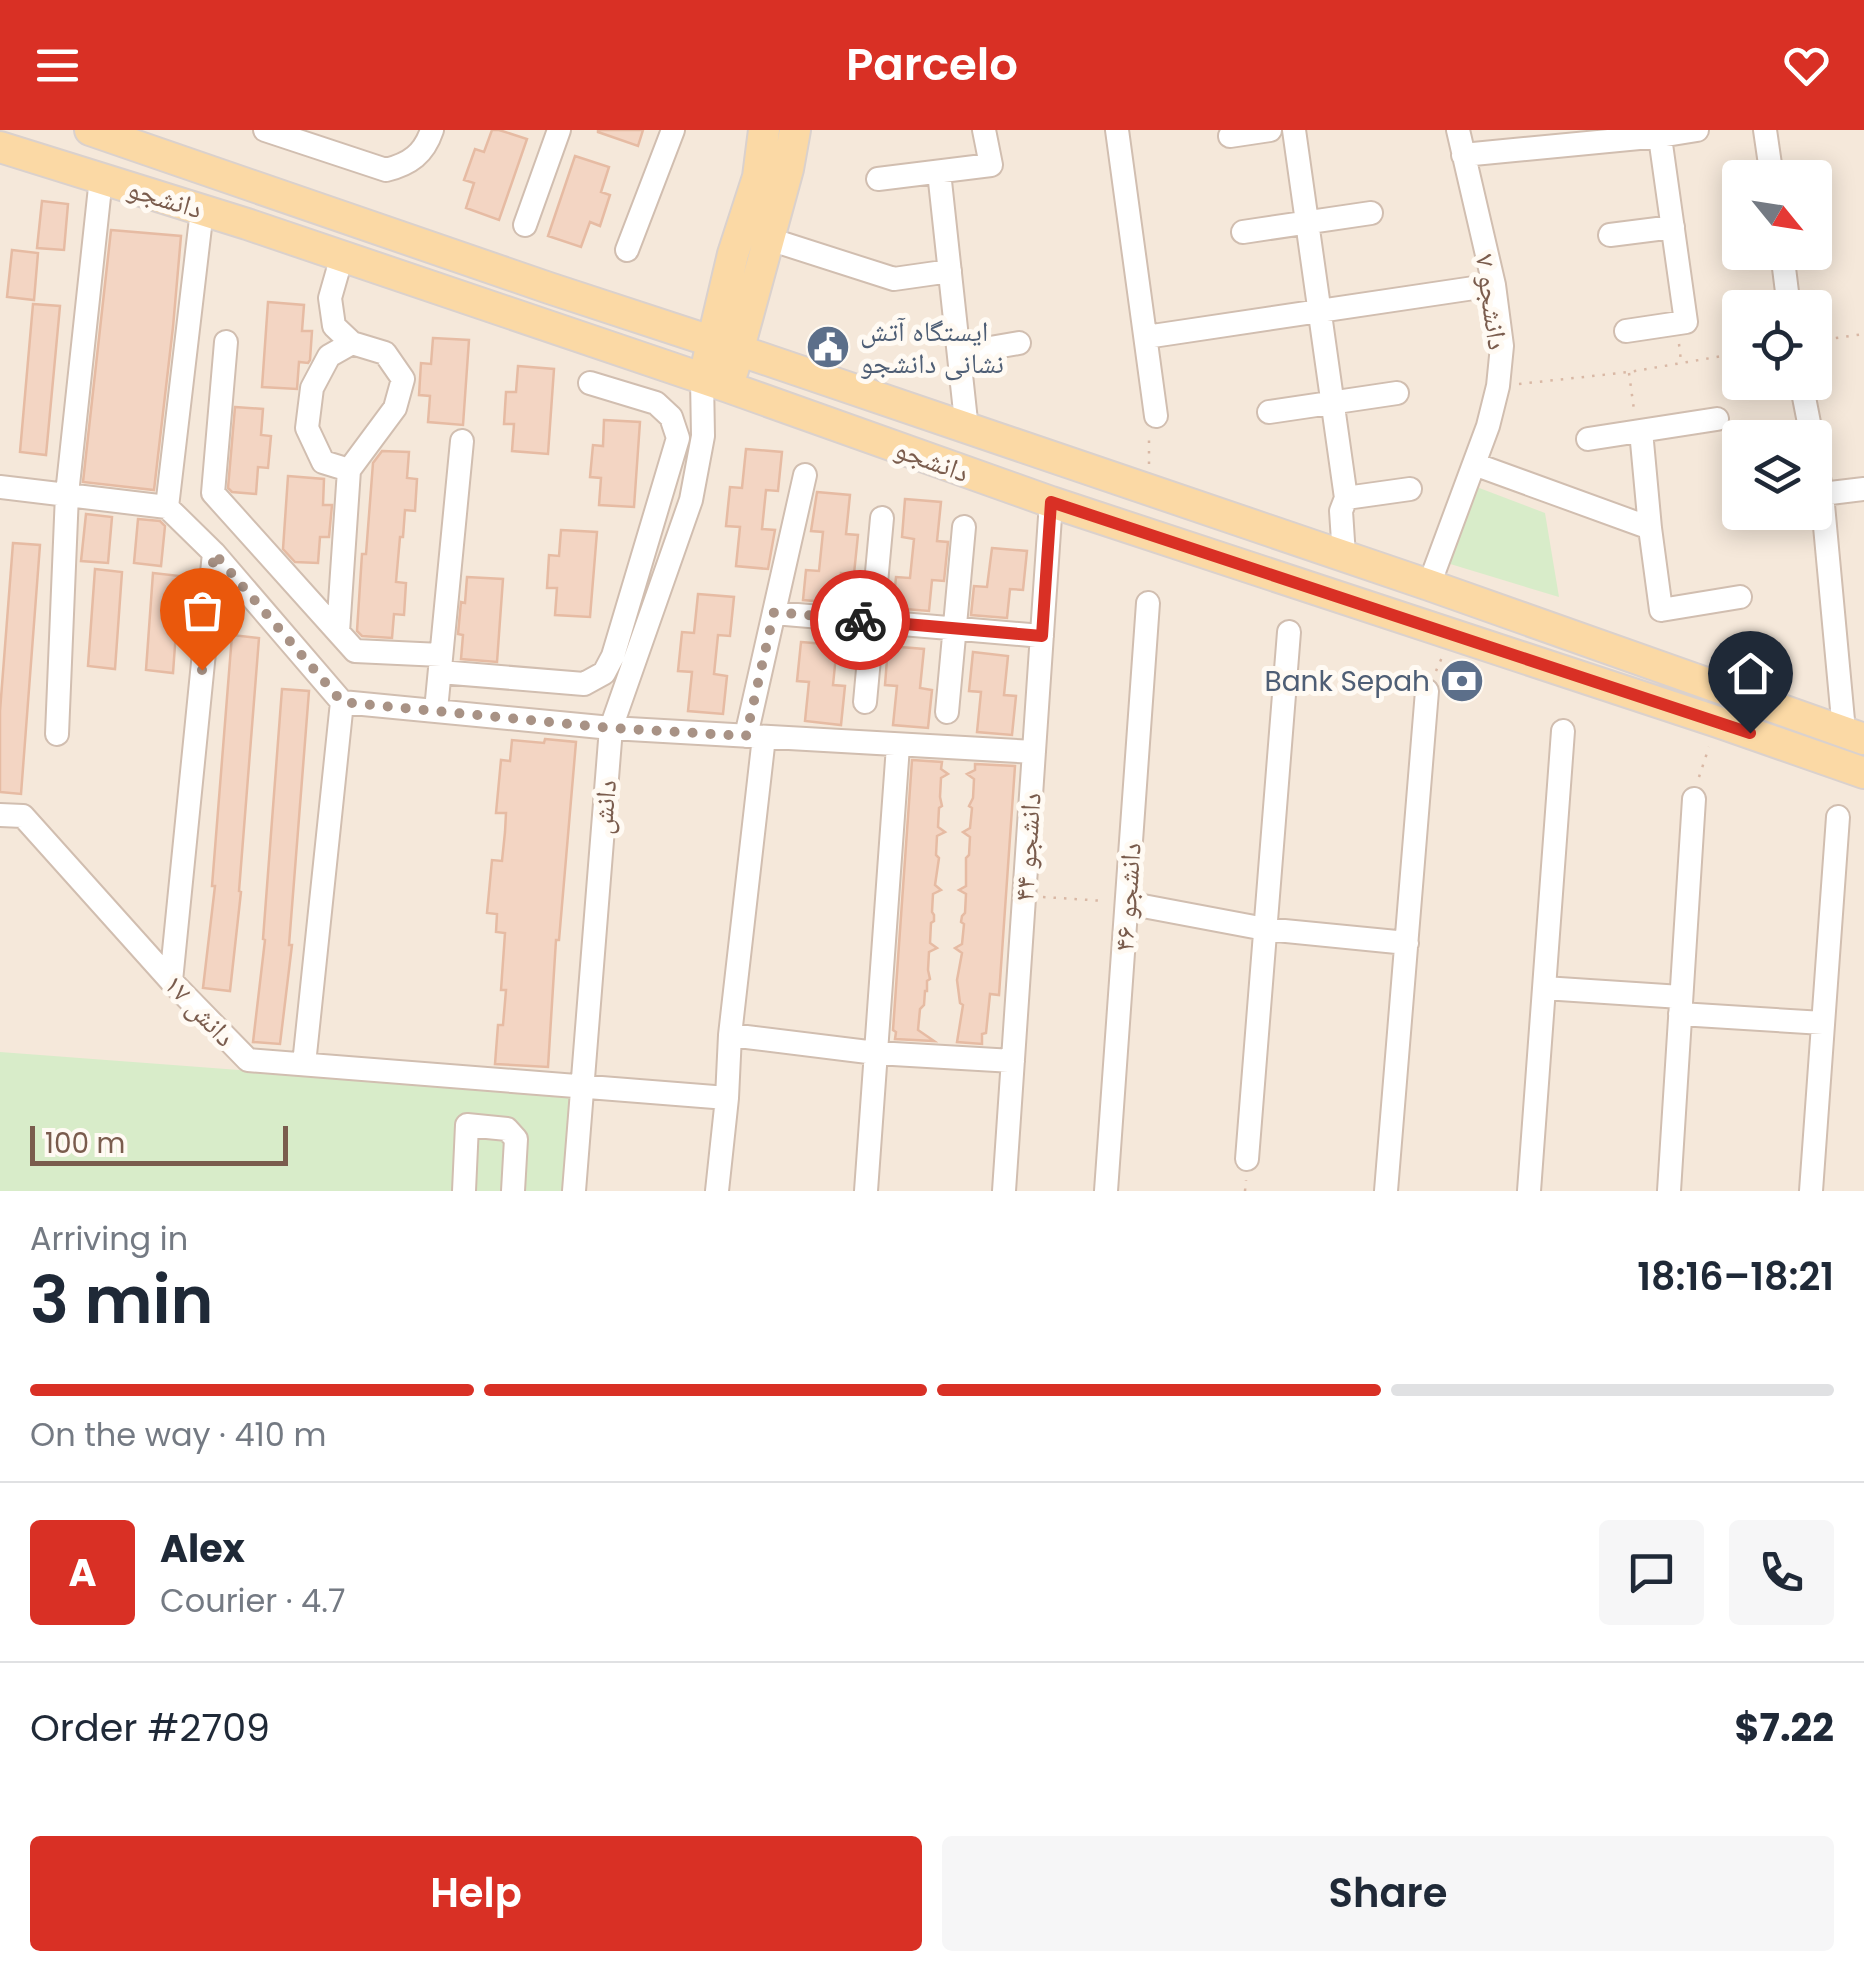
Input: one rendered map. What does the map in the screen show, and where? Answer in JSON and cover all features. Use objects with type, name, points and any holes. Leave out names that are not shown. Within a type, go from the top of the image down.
[{"type":"main road","name":"دانشجو","points":[[90,130],[1429,585],[1854,735]]},
{"type":"main road","name":"دانش","points":[[726,346],[734,254],[758,178],[764,130]]},
{"type":"main road","name":"دانش","points":[[715,383],[769,240],[795,130]]},
{"type":"main road","name":"دانشجو","points":[[0,146],[44,144],[102,178],[715,383],[1051,502],[1864,773]]},
{"type":"main road","points":[[1180,545],[1196,538],[1201,529],[1202,519],[1196,506]]},
{"type":"main road","points":[[1232,562],[1224,540],[1240,522]]},
{"type":"street","points":[[265,130],[386,170],[404,166],[416,156],[426,146],[432,130]]},
{"type":"street","points":[[525,225],[559,130]]},
{"type":"street","points":[[627,250],[673,130]]},
{"type":"street","points":[[878,179],[991,165],[984,130]]},
{"type":"street","points":[[1118,130],[1156,416]]},
{"type":"street","points":[[1230,136],[1270,130]]},
{"type":"street","points":[[1294,130],[1346,498],[1341,511],[1344,556]]},
{"type":"street","name":"دانشجو ۷","points":[[1429,585],[1488,426],[1502,346],[1494,285],[1458,130]]},
{"type":"street","points":[[1462,155],[1582,137],[1697,130]]},
{"type":"street","points":[[1765,130],[1769,160]]},
{"type":"street","points":[[1626,330],[1686,322],[1660,133]]},
{"type":"street","points":[[939,172],[967,430]]},
{"type":"street","points":[[57,734],[67,494],[102,178]]},
{"type":"street","points":[[167,507],[202,210]]},
{"type":"street","points":[[1243,232],[1372,214]]},
{"type":"street","points":[[1610,235],[1673,227]]},
{"type":"street","points":[[769,240],[894,279],[950,271]]},
{"type":"street","points":[[338,632],[349,470],[395,408],[403,379],[386,353],[352,343],[334,326],[330,298],[342,256]]},
{"type":"street","points":[[1146,337],[1494,285]]},
{"type":"street","points":[[226,342],[214,493],[354,651],[584,684],[604,673],[613,656],[678,438],[671,417],[656,403],[590,383]]},
{"type":"street","points":[[349,470],[323,462],[307,428],[312,388],[320,372],[329,356],[352,343]]},
{"type":"street","points":[[960,353],[1019,343]]},
{"type":"street","name":"دانش","points":[[574,1191],[611,728],[692,500],[715,383]]},
{"type":"street","points":[[1268,412],[1397,394]]},
{"type":"street","points":[[1588,439],[1717,419]]},
{"type":"street","points":[[1639,431],[1661,610],[1740,597]]},
{"type":"street","points":[[436,710],[462,441]]},
{"type":"street","points":[[1474,464],[1650,528]]},
{"type":"street","points":[[717,1191],[755,737],[774,612],[805,475]]},
{"type":"street","points":[[0,488],[167,507],[214,553],[342,702],[611,728],[1034,752]]},
{"type":"street","points":[[1346,498],[1410,488]]},
{"type":"street","points":[[1832,493],[1864,489]]},
{"type":"street","name":"دانشجو ۴۴","points":[[1004,1191],[1051,502]]},
{"type":"street","points":[[865,702],[882,518]]},
{"type":"street","points":[[946,712],[964,527]]},
{"type":"street","points":[[1827,530],[1854,735]]},
{"type":"street","points":[[171,981],[214,553]]},
{"type":"street","name":"دانشجو ۴۶","points":[[1106,1191],[1148,603]]},
{"type":"street","points":[[774,612],[1042,636]]},
{"type":"street","points":[[1247,1159],[1289,632]]},
{"type":"street","points":[[1386,1191],[1428,691]]},
{"type":"street","points":[[304,1064],[342,702]]},
{"type":"street","points":[[1530,1191],[1562,732]]},
{"type":"street","points":[[866,1191],[898,746]]},
{"type":"street","points":[[1669,1191],[1694,799]]},
{"type":"street","name":"دانش ۱۷","points":[[0,814],[23,816],[171,981],[248,1060],[726,1098]]},
{"type":"street","points":[[1810,1191],[1838,817]]},
{"type":"street","points":[[1127,903],[1265,930],[1406,943]]},
{"type":"street","points":[[1544,988],[1823,1023]]},
{"type":"street","points":[[730,1035],[876,1052],[1013,1060]]},
{"type":"street","points":[[464,1191],[468,1125],[507,1129],[516,1138],[513,1191]]},
{"type":"path","points":[[1832,339],[1864,334]]},
{"type":"path","points":[[1498,386],[1629,372],[1722,356]]},
{"type":"path","points":[[1629,372],[1639,431]]},
{"type":"path","points":[[1150,491],[1148,436],[1156,416]]},
{"type":"path","points":[[1428,691],[1451,635]]},
{"type":"path","points":[[1694,799],[1718,722]]},
{"type":"path","points":[[1024,896],[1127,903]]},
{"type":"shaded area","points":[[0,130],[1864,130],[1864,1191],[0,1191]]},
{"type":"green space","points":[[1474,486],[1545,513],[1559,597],[1447,563]]},
{"type":"green space","points":[[0,1052],[572,1095],[564,1191],[0,1191]]},
{"type":"building","points":[[492,130],[527,139],[499,220],[466,208],[474,183],[464,180],[475,149],[484,152]]},
{"type":"building","points":[[598,130],[643,130],[638,146]]},
{"type":"building","points":[[575,156],[609,167],[601,192],[610,195],[600,226],[590,222],[581,247],[548,236]]},
{"type":"building","points":[[42,201],[68,204],[64,250],[37,248]]},
{"type":"building","points":[[111,230],[181,236],[154,490],[83,482]]},
{"type":"building","points":[[12,250],[38,253],[34,300],[7,297]]},
{"type":"building","points":[[268,302],[304,305],[302,331],[312,331],[310,360],[299,362],[297,389],[262,387]]},
{"type":"building","points":[[33,304],[60,306],[46,455],[20,452]]},
{"type":"building","points":[[433,338],[469,340],[463,425],[428,422],[430,396],[419,395],[421,363],[431,364]]},
{"type":"building","points":[[518,366],[554,369],[548,454],[512,451],[514,424],[504,424],[506,392],[516,392]]},
{"type":"building","points":[[235,407],[263,409],[261,435],[271,436],[268,468],[258,467],[256,494],[232,492],[228,488]]},
{"type":"building","points":[[604,420],[640,422],[634,507],[599,505],[601,478],[590,477],[593,445],[603,446]]},
{"type":"building","points":[[746,449],[782,452],[778,491],[766,490],[762,529],[775,530],[768,569],[736,566],[740,527],[726,526],[730,487],[742,488]]},
{"type":"building","points":[[382,451],[409,452],[407,478],[417,479],[415,511],[405,510],[400,537],[396,582],[406,583],[404,615],[394,614],[392,638],[362,636],[357,631],[373,463]]},
{"type":"building","points":[[288,476],[324,479],[323,505],[332,505],[329,537],[320,537],[318,563],[295,562],[283,549]]},
{"type":"building","points":[[817,492],[850,495],[846,534],[858,535],[854,574],[841,573],[838,603],[803,600],[806,570],[819,571],[823,532],[811,531]]},
{"type":"building","points":[[905,499],[941,502],[937,541],[948,542],[944,581],[932,580],[929,611],[893,608],[896,577],[910,578],[914,539],[902,537]]},
{"type":"building","points":[[86,514],[112,517],[108,563],[81,561]]},
{"type":"building","points":[[138,519],[160,521],[165,526],[161,566],[134,563]]},
{"type":"building","points":[[561,530],[597,532],[590,617],[555,615],[557,588],[547,588],[549,555],[559,556]]},
{"type":"building","points":[[13,543],[40,545],[21,794],[0,792],[0,711]]},
{"type":"building","points":[[992,548],[1027,551],[1023,590],[1010,589],[1007,618],[971,615],[974,586],[987,587]]},
{"type":"building","points":[[95,569],[122,572],[115,669],[88,666]]},
{"type":"building","points":[[153,573],[180,576],[173,673],[146,670]]},
{"type":"building","points":[[467,577],[503,579],[497,662],[461,659],[463,635],[458,634]]},
{"type":"building","points":[[698,594],[734,597],[730,636],[718,635],[714,674],[727,676],[723,714],[688,711],[692,672],[678,671],[682,632],[694,633]]},
{"type":"building","points":[[232,635],[259,638],[230,991],[203,988],[215,886]]},
{"type":"building","points":[[801,642],[837,645],[833,685],[845,686],[841,725],[805,721],[809,682],[797,681]]},
{"type":"building","points":[[888,646],[924,649],[920,688],[932,690],[928,728],[893,725],[897,686],[885,685]]},
{"type":"building","points":[[973,652],[1008,656],[1004,695],[1016,696],[1012,735],[977,732],[981,692],[969,691]]},
{"type":"building","points":[[282,689],[309,691],[292,945],[280,1044],[253,1042],[265,940]]},
{"type":"building","points":[[545,739],[576,742],[548,1067],[495,1064],[506,990],[501,990],[505,933],[496,932],[497,914],[487,913],[492,860],[502,861],[505,832],[506,813],[496,813],[501,760],[510,761],[512,740],[544,743]]},
{"type":"building","points":[[912,760],[942,762],[941,769],[948,774],[941,778],[938,827],[945,832],[937,836],[935,885],[941,890],[933,894],[931,923],[930,943],[937,948],[929,952],[930,979],[918,1030],[934,1041],[895,1039],[893,1030]]},
{"type":"building","points":[[975,764],[1015,766],[999,995],[990,994],[982,1044],[957,1042],[963,1005],[957,980],[962,953],[955,948],[962,944],[966,894],[959,890],[966,886],[970,837],[963,832],[970,828],[969,806],[973,798],[974,779],[967,774],[975,770]]},
{"type":"way so far","points":[[202,670],[214,553],[342,702],[611,728],[746,736],[774,612],[860,620]]},
{"type":"place","name":"ایستگاه آتش نشانی دانشجو","points":[[828,347]]},
{"type":"place","name":"Bank Sepah","points":[[1462,681]]},
{"type":"route","points":[[860,620],[1042,636],[1051,502],[1750,733]]}]
